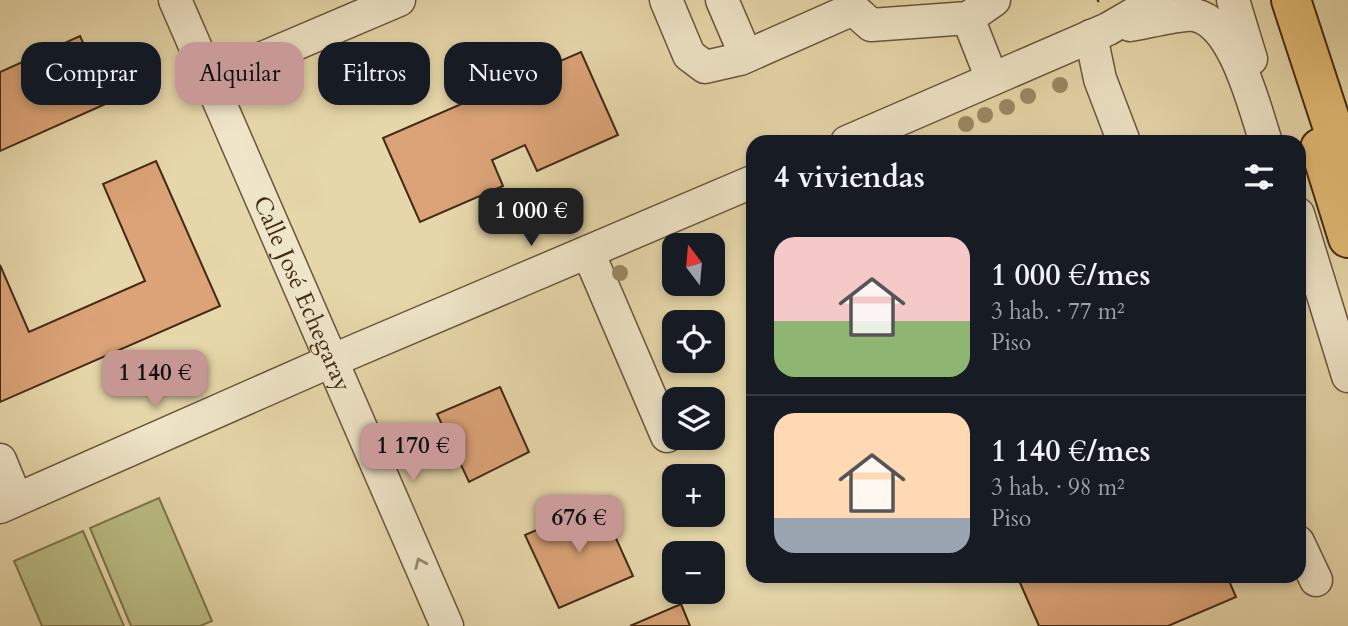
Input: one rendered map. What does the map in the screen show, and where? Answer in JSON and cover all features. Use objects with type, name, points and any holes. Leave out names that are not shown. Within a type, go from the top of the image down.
[{"type":"highway","points":[[1291,0],[1348,174]]},
{"type":"highway","points":[[1311,63],[1312,120],[1348,238]]},
{"type":"street","name":"Calle José Echegaray","points":[[175,0],[194,42]]},
{"type":"street","points":[[300,42],[398,0]]},
{"type":"street","points":[[666,0],[689,55],[705,67],[746,56],[851,5],[871,25],[968,18],[994,0]]},
{"type":"street","points":[[722,0],[746,56]]},
{"type":"street","points":[[864,135],[992,79],[1099,17],[1158,0]]},
{"type":"street","points":[[1233,0],[1274,135]]},
{"type":"street","points":[[1099,17],[1193,15],[1217,25],[1233,48],[1264,135]]},
{"type":"street","points":[[1099,17],[1100,79],[1121,135]]},
{"type":"street","points":[[968,18],[992,79]]},
{"type":"street","name":"Calle José Echegaray","points":[[222,105],[447,626]]},
{"type":"street","points":[[0,460],[8,503],[331,361],[746,185]]},
{"type":"street","points":[[1306,240],[1344,363]]},
{"type":"street","points":[[588,252],[662,424]]},
{"type":"street","points":[[1306,256],[1344,363]]},
{"type":"street","points":[[1306,560],[1315,580]]},
{"type":"green space","points":[[159,498],[212,621],[200,626],[131,626],[90,528]]},
{"type":"green space","points":[[83,531],[124,626],[42,626],[14,561]]},
{"type":"building","points":[[80,36],[83,42],[67,42]]},
{"type":"building","points":[[581,52],[618,135],[537,171],[525,145],[492,160],[503,186],[420,222],[383,138],[459,105],[562,105],[562,60]]},
{"type":"building","points":[[21,63],[21,105],[103,105],[0,151],[0,72]]},
{"type":"building","points":[[156,161],[220,306],[0,402],[0,265],[29,332],[145,281],[103,184]]},
{"type":"building","points":[[500,387],[529,452],[469,482],[437,414]]},
{"type":"building","points":[[600,503],[633,576],[559,608],[525,535]]},
{"type":"building","points":[[1020,583],[1230,583],[1236,597],[1168,626],[1039,626]]},
{"type":"building","points":[[681,604],[690,626],[630,626]]}]
